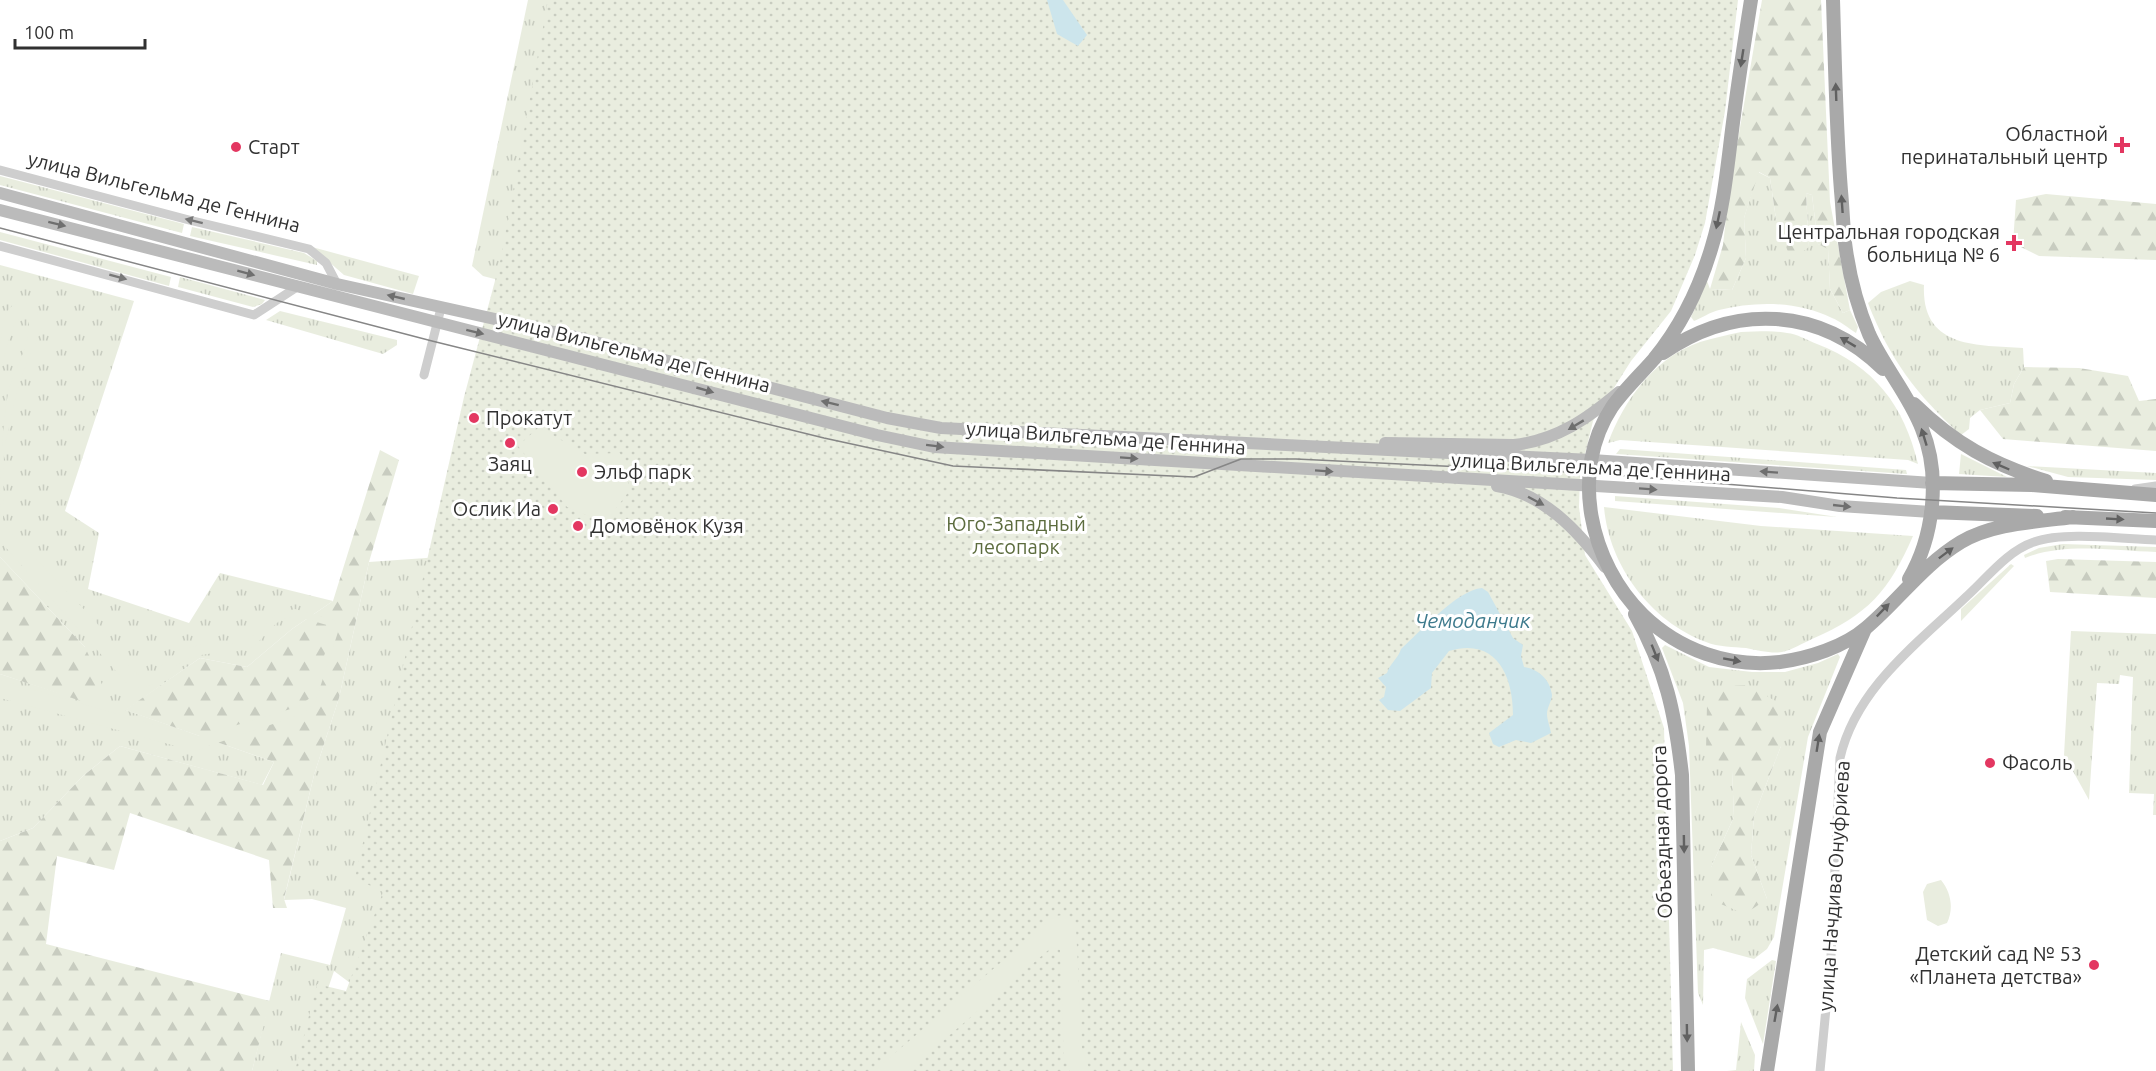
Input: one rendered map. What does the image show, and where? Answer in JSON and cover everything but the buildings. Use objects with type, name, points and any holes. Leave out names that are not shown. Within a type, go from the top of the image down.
[{"type":"main road","points":[[1609,572],[1595,537],[1590,485],[1592,460],[1603,424],[1612,408],[1670,338],[1696,292],[1713,245],[1751,0]]},
{"type":"main road","points":[[1833,0],[1838,151],[1845,250],[1856,297],[1869,334],[1893,379],[1904,394],[1937,427],[1980,456],[2015,471],[2077,490]]},
{"type":"main road","name":"улица Вильгельма де Геннина","points":[[0,193],[337,284],[572,336],[912,424],[941,428],[1076,436],[1592,460],[1932,483]]},
{"type":"main road","name":"улица Вильгельма де Геннина","points":[[0,210],[436,323],[640,372],[877,435],[934,447],[1782,497],[1840,506],[1931,512]]},
{"type":"main road","points":[[1653,359],[1693,335],[1720,324],[1745,318],[1770,318],[1819,328],[1845,339],[1868,354],[1893,379]]},
{"type":"main road","points":[[1310,446],[1407,442],[1514,445],[1535,443],[1561,433],[1589,417],[1638,375]]},
{"type":"main road","points":[[1902,591],[1923,548],[1931,512],[1932,483],[1929,453],[1922,429],[1904,394]]},
{"type":"main road","points":[[1460,479],[1506,488],[1543,505],[1581,535],[1628,601],[1674,640],[1705,654],[1743,662],[1779,662],[1805,657],[1832,647],[1864,629],[1928,567],[1973,536],[2002,527],[2073,517]]},
{"type":"main road","points":[[1932,483],[2032,485],[2156,495]]},
{"type":"main road","points":[[1931,512],[2156,522]]},
{"type":"main road","name":"Объездная дорога","points":[[1628,601],[1649,638],[1663,673],[1673,706],[1678,738],[1682,776],[1688,1071]]},
{"type":"main road","points":[[1767,1071],[1820,732],[1864,629]]},
{"type":"street","name":"улица Вильгельма де Геннина","points":[[0,170],[309,249],[326,263],[337,284]]},
{"type":"street","points":[[0,246],[254,315],[297,287]]},
{"type":"street","points":[[424,375],[441,308]]},
{"type":"street","points":[[2118,493],[2156,486]]},
{"type":"street","name":"улица Начдива Онуфриева","points":[[1820,1071],[1831,956],[1840,758],[1844,741],[1863,705],[1891,668],[2015,552],[2032,542],[2048,538],[2156,540]]},
{"type":"green space","points":[[528,0],[649,0],[613,310],[483,276],[472,266]]},
{"type":"green space","name":"Юго-Западный лесопарк","points":[[548,0],[1738,0],[1725,111],[1705,223],[1695,255],[1671,311],[1631,361],[1593,421],[1580,475],[1579,507],[1585,555],[1632,631],[1664,728],[1673,1071],[295,1071],[317,984],[346,991],[383,892],[355,878],[464,397],[500,262]]},
{"type":"green space","points":[[1762,0],[1821,0],[1830,202],[1850,310],[1843,313],[1830,289],[1828,249],[1818,244],[1812,195],[1806,193],[1809,247],[1791,260],[1776,219],[1770,178],[1759,172],[1744,218],[1746,258],[1732,290],[1710,289],[1723,245],[1729,191]]},
{"type":"green space","points":[[1758,172],[1770,178],[1776,219],[1809,247],[1806,193],[1812,195],[1818,244],[1828,248],[1830,289],[1843,313],[1850,310],[1858,327],[1856,333],[1819,312],[1776,304],[1733,307],[1716,311],[1694,321],[1691,317],[1707,281],[1710,289],[1732,290],[1746,258],[1744,218]]},
{"type":"green space","points":[[0,176],[184,224],[182,233],[0,185]]},
{"type":"green space","points":[[2046,194],[2156,204],[2156,260],[2039,256],[2013,243],[2016,200]]},
{"type":"green space","points":[[192,227],[304,253],[317,261],[317,265],[190,236]]},
{"type":"green space","points":[[0,232],[171,277],[169,286],[0,240]]},
{"type":"green space","points":[[312,247],[419,276],[413,294],[344,275]]},
{"type":"green space","points":[[0,265],[134,301],[65,511],[99,533],[88,589],[189,623],[220,573],[333,601],[292,629],[247,667],[200,658],[126,710],[274,762],[262,785],[120,746],[83,776],[33,828],[0,841],[0,674],[87,702],[85,647],[0,557]]},
{"type":"green space","points":[[180,277],[265,300],[262,304],[253,307],[178,287]]},
{"type":"green space","points":[[1910,281],[1924,285],[1926,306],[1932,321],[1942,332],[1971,344],[2023,348],[2024,367],[2014,384],[2010,403],[1980,410],[1970,418],[1969,429],[1961,435],[1931,405],[1906,375],[1885,342],[1868,303],[1881,292]]},
{"type":"green space","points":[[27,303],[37,312],[42,328],[20,379],[4,449],[3,524],[96,622],[131,669],[142,677],[153,674],[179,650],[204,644],[243,643],[262,629],[277,613],[295,609],[334,620],[338,632],[315,703],[302,714],[194,751],[0,698],[0,680],[197,737],[297,707],[310,698],[331,635],[328,625],[301,618],[285,618],[251,647],[193,657],[178,664],[155,683],[148,686],[130,687],[0,541],[1,466],[5,411],[8,393],[28,336],[28,319],[20,318],[17,322],[0,369],[2,335],[8,310],[14,305]]},
{"type":"green space","points":[[280,311],[397,340],[397,345],[383,354],[266,320]]},
{"type":"green space","points":[[1741,332],[1776,332],[1794,335],[1837,353],[1855,364],[1884,390],[1895,406],[1912,443],[1918,464],[1908,460],[1620,440],[1608,443],[1632,396],[1655,369],[1684,349],[1700,342]]},
{"type":"green space","points":[[2024,367],[2079,368],[2128,376],[2139,401],[2156,399],[2156,451],[2003,439],[1980,410],[2010,403],[2014,384]]},
{"type":"green space","name":"Эльф парк","points":[[539,427],[585,454],[620,453],[630,490],[605,523],[567,507],[518,446]]},
{"type":"green space","points":[[1620,449],[1906,470],[1907,474],[1616,454]]},
{"type":"green space","points":[[380,450],[399,460],[369,562],[339,698],[314,775],[284,899],[287,908],[273,908],[269,860],[130,813],[114,870],[57,856],[46,944],[270,1001],[252,1071],[0,1071],[0,841],[33,828],[83,776],[120,746],[263,785],[274,762],[125,710],[200,658],[247,667],[292,629],[333,601]]},
{"type":"green space","points":[[1961,454],[2007,477],[1959,474]]},
{"type":"green space","points":[[2027,466],[2156,473],[2156,480],[2068,477]]},
{"type":"green space","points":[[1615,496],[1779,508],[1837,517],[1615,501]]},
{"type":"green space","points":[[1604,507],[1761,526],[1913,536],[1895,572],[1874,599],[1862,610],[1848,621],[1794,648],[1782,652],[1769,652],[1711,644],[1686,633],[1667,620],[1650,605],[1624,570],[1614,550]]},
{"type":"green space","points":[[2063,544],[2156,547],[2156,552],[2073,549],[2040,553],[2025,558],[2024,555],[2039,548]]},
{"type":"green space","points":[[0,557],[85,647],[104,689],[87,703],[0,674]]},
{"type":"green space","points":[[440,557],[383,892],[469,1071],[334,971],[300,1071],[252,1071],[281,953],[330,965],[346,908],[312,899],[284,900],[314,775],[339,698],[369,562]]},
{"type":"green space","points":[[2058,559],[2156,562],[2156,598],[2050,592],[2046,561]]},
{"type":"green space","points":[[2011,564],[2014,566],[1961,621],[1961,609]]},
{"type":"green space","points":[[2071,631],[2156,634],[2156,815],[2153,815],[2154,794],[2129,793],[2133,677],[2120,675],[2119,684],[2097,683],[2089,800],[2064,755]]},
{"type":"green space","points":[[1665,645],[1709,667],[1752,672],[1785,672],[1818,663],[1838,654],[1840,657],[1808,737],[1774,937],[1767,949],[1754,959],[1713,948],[1704,950],[1703,1005],[1698,993],[1689,746],[1683,703],[1662,648]],"holes":[[[1781,746],[1754,816],[1751,855],[1767,899],[1711,867],[1734,817],[1732,770]]]},
{"type":"green space","points":[[1748,685],[1777,702],[1781,746],[1754,816],[1751,855],[1767,899],[1745,914],[1711,900],[1711,867],[1734,817],[1732,771],[1706,751],[1707,704],[1728,686]]},
{"type":"green space","points":[[1941,880],[1949,895],[1951,906],[1947,923],[1938,926],[1927,920],[1923,892],[1927,884]]},
{"type":"green space","points":[[1065,915],[1073,921],[1076,928],[1082,1049],[1090,1071],[1070,1071],[1064,1056],[1060,950],[1052,947],[908,1071],[874,1071],[1055,916]]},
{"type":"green space","points":[[1772,960],[1776,961],[1763,1044],[1745,998],[1747,979]]},
{"type":"green space","points":[[1741,1022],[1755,1055],[1754,1071],[1727,1071],[1736,1070]]},
{"type":"water","points":[[1047,0],[1063,0],[1087,35],[1078,46],[1057,34]]},
{"type":"water","name":"Чемоданчик","points":[[1482,588],[1488,592],[1513,638],[1523,645],[1521,656],[1524,667],[1542,675],[1551,689],[1552,697],[1547,719],[1551,733],[1531,743],[1516,740],[1499,747],[1493,744],[1489,733],[1513,715],[1510,686],[1499,663],[1479,649],[1465,648],[1449,651],[1432,673],[1431,688],[1400,711],[1388,710],[1379,700],[1384,697],[1386,687],[1378,678],[1387,673],[1401,649],[1450,604],[1472,590]]},
{"type":"tram line","points":[[0,228],[432,341],[824,438],[953,466],[1194,477],[1241,459],[1296,459],[1590,473],[1897,498],[2156,513]]},
{"type":"place","name":"Областной перинатальный центр","points":[[2122,145]]},
{"type":"place","name":"Старт","points":[[236,147]]},
{"type":"place","name":"Центральная городская больница № 6","points":[[2014,243]]},
{"type":"place","name":"Прокатут","points":[[474,418]]},
{"type":"place","name":"Заяц","points":[[510,443]]},
{"type":"place","name":"Эльф парк","points":[[582,472]]},
{"type":"place","name":"Ослик Иа","points":[[553,509]]},
{"type":"place","name":"Домовёнок Кузя","points":[[578,526]]},
{"type":"place","name":"Фасоль","points":[[1990,763]]},
{"type":"place","name":"Детский сад № 53 «Планета детства»","points":[[2094,965]]}]
